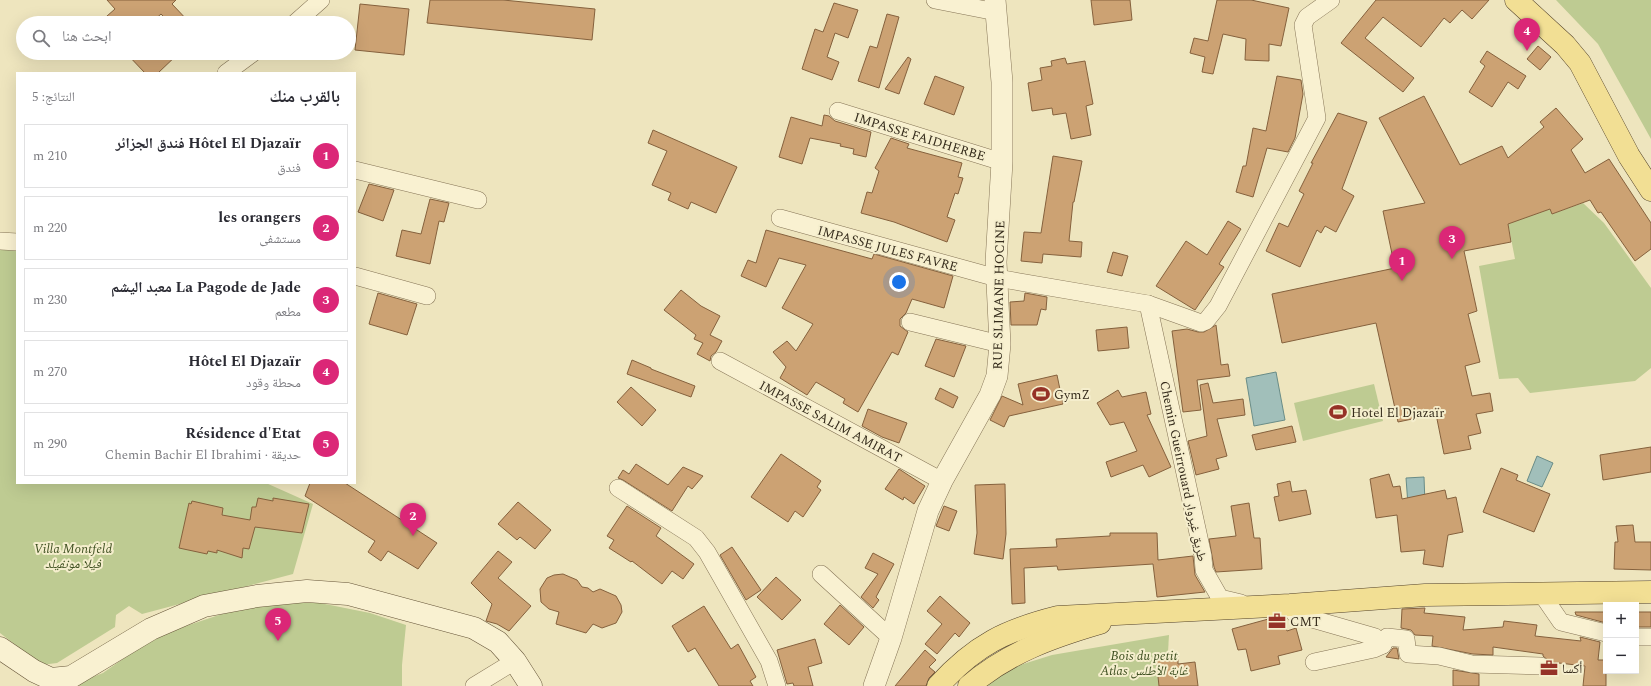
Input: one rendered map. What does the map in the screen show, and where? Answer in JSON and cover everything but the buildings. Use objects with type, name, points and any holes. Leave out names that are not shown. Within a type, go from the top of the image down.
[{"type":"main road","points":[[1516,0],[1565,45],[1580,63],[1629,156],[1651,190]]},
{"type":"main road","points":[[0,648],[34,671],[51,679],[71,678],[151,629],[204,606],[256,596],[307,591],[348,594],[474,628],[498,642],[515,660],[531,686]]},
{"type":"main road","points":[[938,686],[970,655],[996,637],[1029,624],[1058,616],[1290,605],[1425,595],[1541,592],[1651,592]]},
{"type":"main road","points":[[969,686],[987,671],[1012,655],[1036,644],[1060,635],[1140,613]]},
{"type":"street","points":[[303,16],[321,0]]},
{"type":"street","points":[[935,0],[996,6]]},
{"type":"street","name":"IMPASSE JULES FAVRE","points":[[780,218],[996,278],[1148,304],[1201,323],[1206,321],[1218,306],[1317,118],[1303,25],[1307,17],[1331,0]]},
{"type":"street","name":"RUE SLIMANE HOCINE","points":[[874,686],[891,638],[928,511],[942,481],[990,395],[997,376],[1000,344],[996,262],[1002,162],[1002,82],[996,6]]},
{"type":"street","points":[[227,72],[244,60]]},
{"type":"street","name":"IMPASSE FAIDHERBE","points":[[838,111],[1002,162]]},
{"type":"street","points":[[356,170],[478,200]]},
{"type":"street","points":[[0,241],[16,242]]},
{"type":"street","points":[[356,276],[427,296]]},
{"type":"street","name":"Chemin Gueirrouard طريق غيروار","points":[[1148,304],[1203,556],[1204,570],[1220,598],[1257,606]]},
{"type":"street","points":[[910,322],[1000,344]]},
{"type":"street","name":"IMPASSE SALIM AMIRAT","points":[[720,362],[942,481]]},
{"type":"street","points":[[618,488],[696,538],[707,552],[769,661],[777,686]]},
{"type":"street","points":[[821,574],[891,638]]},
{"type":"street","points":[[1541,592],[1561,622],[1603,632]]},
{"type":"street","points":[[1290,605],[1295,614],[1375,637],[1383,645]]},
{"type":"street","points":[[1314,662],[1374,649],[1383,645],[1387,637],[1406,639],[1408,654],[1439,656],[1472,664],[1541,666]]},
{"type":"street","points":[[1639,637],[1651,637]]},
{"type":"street","points":[[474,686],[515,660]]},
{"type":"green space","points":[[1556,0],[1651,0],[1651,139],[1598,44]]},
{"type":"green space","points":[[1583,203],[1604,223],[1651,288],[1651,368],[1635,381],[1530,393],[1518,378],[1499,379],[1479,266],[1515,259],[1508,223],[1550,209],[1552,214]]},
{"type":"green space","name":"Villa Montfeld فيلا مونفيلد","points":[[0,246],[14,248],[16,251],[16,484],[268,484],[313,504],[293,574],[142,614],[129,606],[116,615],[115,627],[57,663],[41,665],[0,633]]},
{"type":"green space","name":"Hotel El Djazaïr","points":[[1374,384],[1383,421],[1303,441],[1294,403]]},
{"type":"green space","points":[[272,603],[320,603],[370,613],[406,625],[402,665],[402,686],[68,686],[103,673],[134,651],[171,631],[222,614]]},
{"type":"green space","name":"Bois du petit Atlas غابة الأطلس","points":[[1169,635],[1166,686],[985,686],[997,672],[1052,655]]},
{"type":"water","points":[[1276,372],[1285,420],[1254,426],[1246,378]]},
{"type":"water","points":[[1537,456],[1553,463],[1542,487],[1527,481]]},
{"type":"water","points":[[1424,477],[1425,504],[1408,505],[1406,478]]},
{"type":"place","name":"Hôtel El Djazaïr","points":[[1527,51]]},
{"type":"place","name":"La Pagode de Jade معبد اليشم","points":[[1452,259]]},
{"type":"place","name":"Hôtel El Djazaïr فندق الجزائر","points":[[1402,281]]},
{"type":"place","name":"GymZ","points":[[1041,394]]},
{"type":"place","name":"Hotel El Djazaïr","points":[[1338,412]]},
{"type":"place","name":"les orangers","points":[[413,536]]},
{"type":"place","name":"CMT","points":[[1277,621]]},
{"type":"place","name":"Résidence d'Etat","points":[[278,641]]},
{"type":"place","name":"أكسا","points":[[1549,668]]}]
